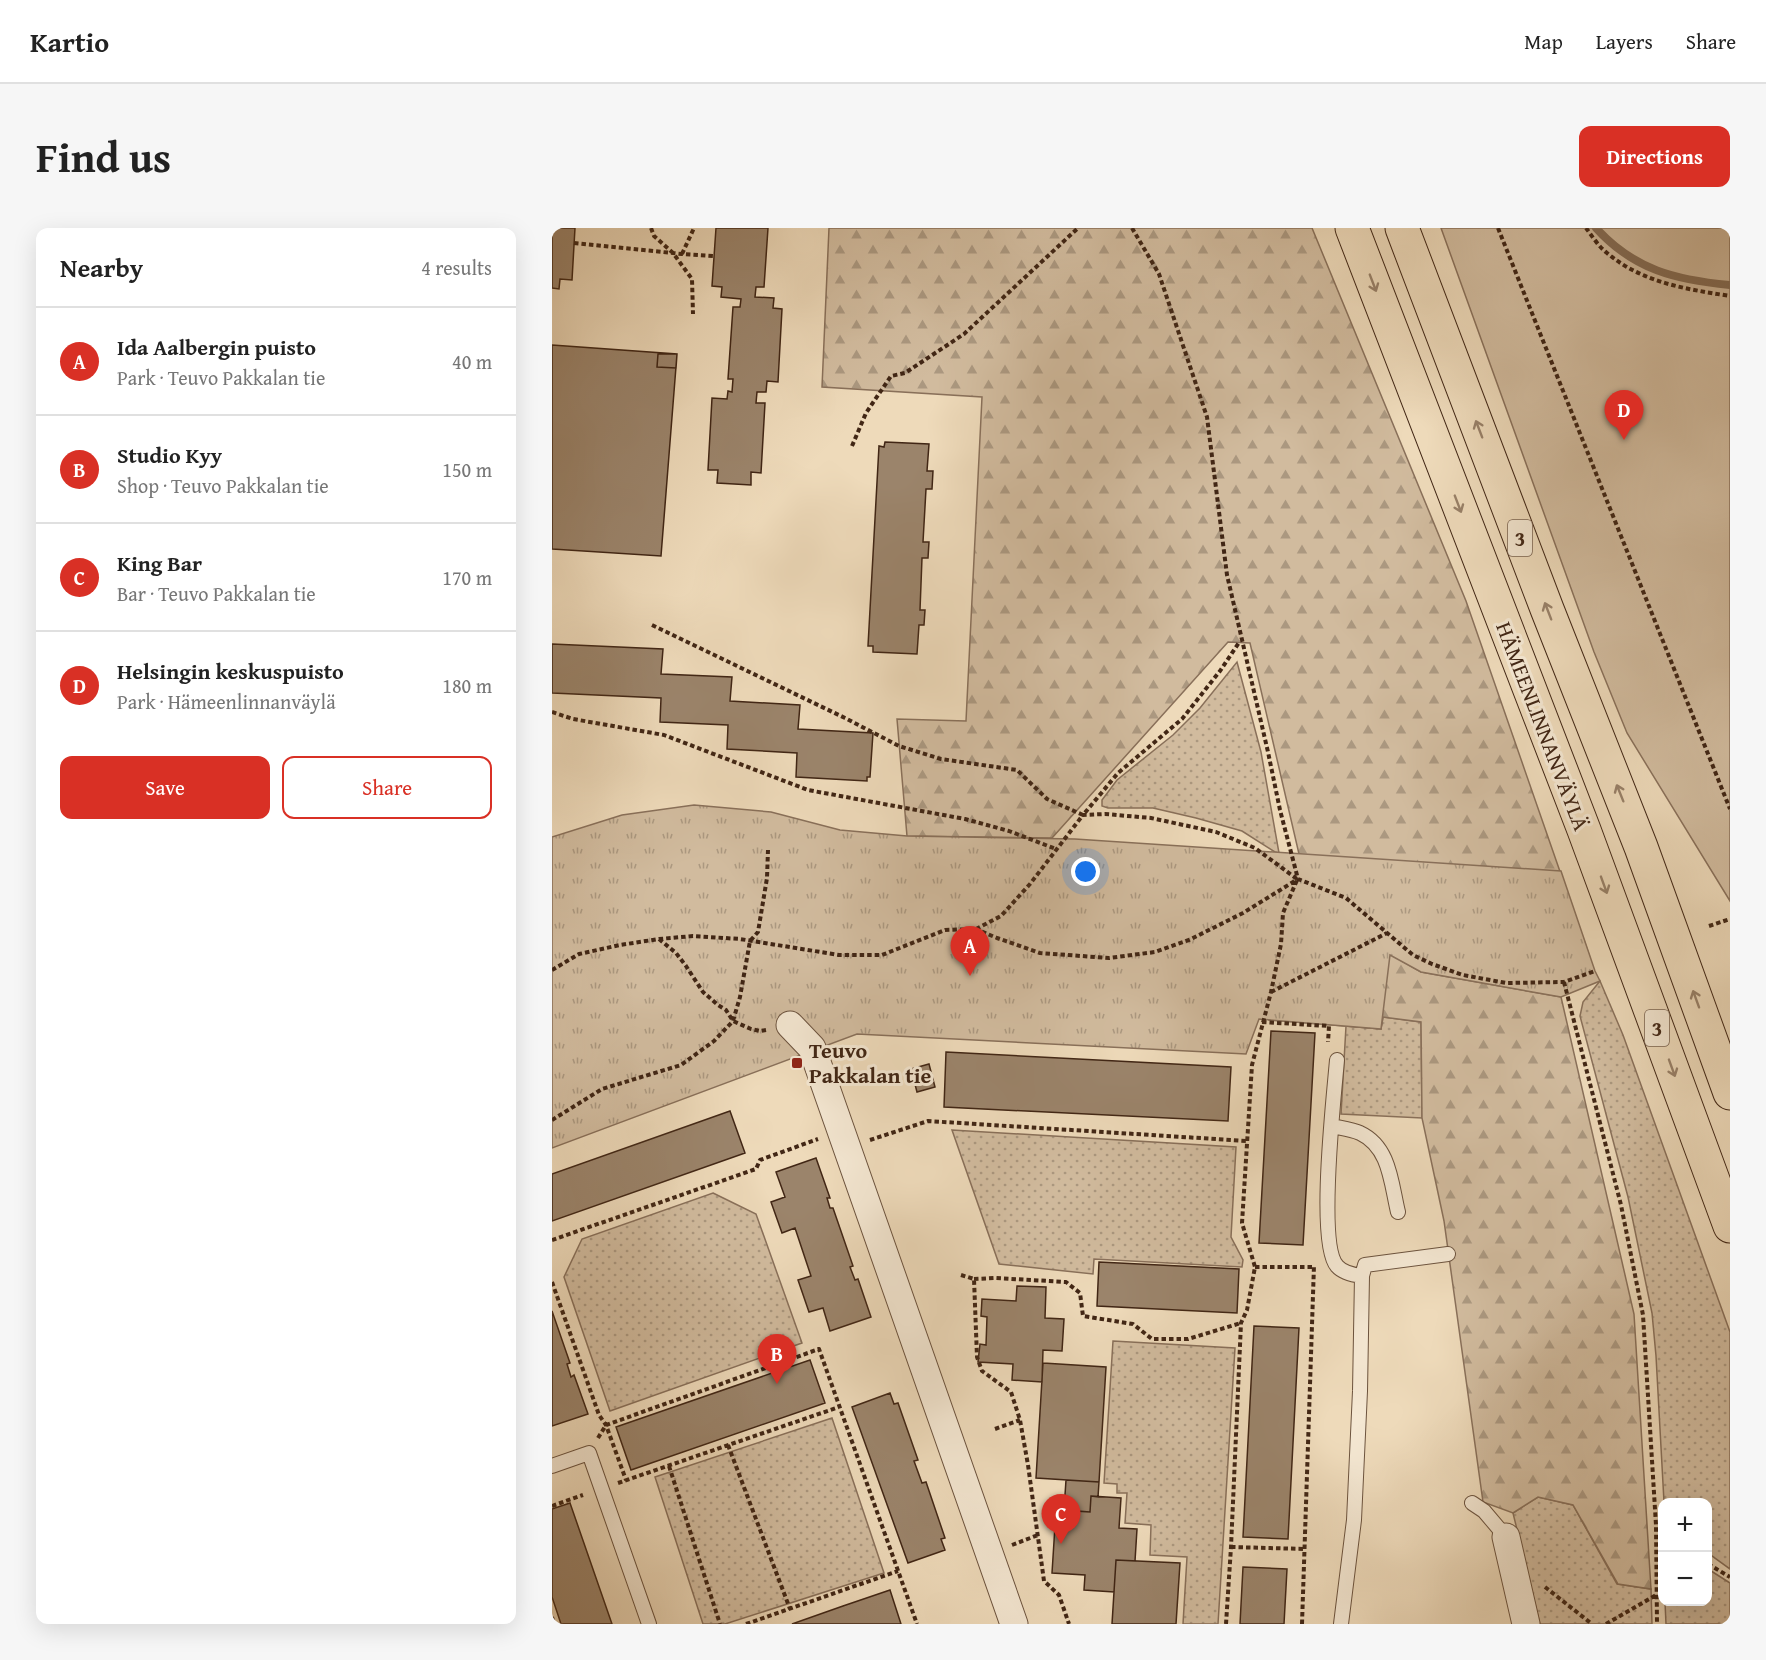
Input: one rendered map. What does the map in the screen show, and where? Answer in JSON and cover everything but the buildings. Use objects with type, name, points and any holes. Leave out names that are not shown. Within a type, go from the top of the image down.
[{"type":"highway","name":"HÄMEENLINNANVÄYLÄ","points":[[1352,228],[1584,830],[1730,1226]]},
{"type":"highway","name":"HÄMEENLINNANVÄYLÄ","points":[[1402,228],[1547,609],[1641,847],[1730,1093]]},
{"type":"street","points":[[790,1025],[812,1048],[1014,1624]]},
{"type":"street","points":[[1509,1549],[1526,1624]]},
{"type":"lane","points":[[1337,1060],[1327,1189],[1328,1237],[1337,1267],[1348,1274],[1362,1276]]},
{"type":"lane","points":[[1332,1126],[1360,1133],[1376,1144],[1386,1159],[1398,1212]]},
{"type":"lane","points":[[1341,1624],[1354,1520],[1362,1276],[1365,1265],[1448,1254]]},
{"type":"lane","points":[[552,1466],[589,1453],[649,1624]]},
{"type":"lane","points":[[1473,1503],[1484,1511],[1509,1549]]},
{"type":"path","points":[[651,228],[654,236],[673,254],[692,279],[693,314]]},
{"type":"path","points":[[682,255],[694,228]]},
{"type":"path","points":[[852,446],[866,413],[891,376],[905,373],[964,334],[1078,228]]},
{"type":"path","points":[[1132,228],[1159,274],[1207,417],[1227,575],[1298,879],[1283,913],[1281,944],[1252,1065],[1242,1223],[1255,1266],[1247,1310],[1241,1323],[1226,1624]]},
{"type":"path","points":[[1498,228],[1730,809]]},
{"type":"path","points":[[1586,228],[1605,252],[1636,273],[1670,286],[1730,296]]},
{"type":"path","points":[[574,243],[682,255],[714,256]]},
{"type":"path","points":[[652,625],[899,746],[940,759],[1017,770],[1047,800],[1083,815],[1105,814],[1151,818],[1216,832],[1255,848],[1298,879],[1346,898],[1413,955],[1432,964],[1463,975],[1506,983],[1564,982],[1595,970]]},
{"type":"path","points":[[976,929],[1001,916],[1030,884],[1118,773],[1182,719],[1241,640]]},
{"type":"path","points":[[552,712],[573,719],[663,735],[808,790],[964,819],[1009,831],[1056,849]]},
{"type":"path","points":[[552,1120],[602,1089],[681,1065],[714,1041],[733,1021],[740,997],[750,940],[758,932],[768,850]]},
{"type":"path","points":[[552,970],[579,954],[659,939],[693,936],[750,940],[839,955],[882,956],[945,930],[976,929],[1040,953],[1109,958],[1155,952],[1189,940],[1243,913],[1298,879]]},
{"type":"path","points":[[1709,926],[1730,918]]},
{"type":"path","points":[[1271,992],[1387,933]]},
{"type":"path","points":[[659,939],[676,953],[703,992],[726,1010],[733,1021],[760,1031]]},
{"type":"path","points":[[1564,982],[1621,1205],[1643,1315],[1656,1525],[1657,1624]]},
{"type":"path","points":[[848,1148],[928,1121],[1247,1141]]},
{"type":"path","points":[[552,1240],[756,1169],[760,1160],[822,1138]]},
{"type":"path","points":[[1255,1266],[1337,1267]]},
{"type":"path","points":[[1302,1624],[1314,1267]]},
{"type":"path","points":[[961,1275],[974,1279],[1066,1282],[1080,1293],[1083,1316],[1133,1324],[1152,1339],[1188,1339],[1241,1323]]},
{"type":"path","points":[[974,1279],[976,1358],[982,1371],[1011,1392],[1020,1420],[1030,1477],[1044,1581],[1059,1595],[1069,1624]]},
{"type":"path","points":[[552,1282],[599,1415],[606,1425],[626,1480]]},
{"type":"path","points":[[589,1453],[606,1425],[819,1349],[917,1624]]},
{"type":"path","points":[[552,1506],[839,1407]]},
{"type":"path","points":[[995,1429],[1020,1420]]},
{"type":"path","points":[[728,1445],[790,1609]]},
{"type":"path","points":[[669,1466],[720,1624]]},
{"type":"path","points":[[1231,1547],[1305,1549]]},
{"type":"path","points":[[1509,1549],[1592,1624]]},
{"type":"path","points":[[1712,1567],[1730,1577]]},
{"type":"path","points":[[746,1624],[898,1571]]},
{"type":"path","points":[[1606,1624],[1656,1595]]},
{"type":"path","points":[[552,1617],[555,1624]]},
{"type":"green space","points":[[829,228],[1312,228],[1466,601],[1589,955],[1305,877],[1250,643],[1228,642],[1052,838],[907,836],[897,719],[966,721],[982,397],[822,387]]},
{"type":"green space","points":[[1441,228],[1730,228],[1730,901],[1627,733],[1594,652]]},
{"type":"green space","points":[[1237,662],[1261,752],[1279,853],[1242,831],[1196,818],[1153,808],[1102,806],[1102,800],[1117,780],[1173,735],[1200,708]]},
{"type":"green space","points":[[694,805],[771,812],[840,830],[907,836],[1075,839],[1561,871],[1600,981],[1561,997],[1421,972],[1390,955],[1381,1029],[1259,1019],[1246,1054],[857,1034],[552,1148],[552,837],[622,815]]},
{"type":"green space","points":[[1298,901],[1421,972],[1561,997],[1634,1314],[1651,1589],[1618,1584],[1573,1505],[1538,1497],[1513,1513],[1483,1502],[1444,1221],[1422,1118],[1421,1022],[1383,1017],[1381,1029],[1269,1020]]},
{"type":"green space","points":[[1600,981],[1623,1035],[1730,1332],[1730,1569],[1712,1556],[1712,1498],[1664,1498],[1652,1313],[1628,1197],[1580,1016],[1583,1002]]},
{"type":"green space","points":[[1383,1017],[1421,1022],[1422,1118],[1341,1114],[1346,1026],[1381,1029]]},
{"type":"green space","points":[[952,1130],[1236,1147],[1231,1237],[1243,1260],[1242,1267],[1094,1259],[1093,1274],[999,1264]]},
{"type":"green space","points":[[713,1193],[756,1214],[802,1343],[610,1411],[564,1277],[582,1239]]},
{"type":"green space","points":[[1113,1341],[1235,1348],[1218,1624],[1183,1624],[1187,1557],[1150,1555],[1151,1525],[1125,1523],[1127,1493],[1117,1493],[1117,1484],[1104,1483]]},
{"type":"green space","points":[[832,1418],[884,1573],[725,1624],[703,1624],[655,1477]]},
{"type":"green space","points":[[1538,1497],[1573,1505],[1617,1584],[1651,1589],[1652,1624],[1540,1624],[1513,1513]]},
{"type":"green space","points":[[1712,1572],[1730,1583],[1730,1624],[1666,1624],[1665,1606],[1712,1606]]},
{"type":"waterway","points":[[1596,228],[1625,254],[1657,270],[1692,280],[1730,285]]},
{"type":"place","name":"Helsingin keskuspuisto","points":[[1624,440]]},
{"type":"place","name":"Ida Aalbergin puisto","points":[[970,976]]},
{"type":"place","name":"Teuvo Pakkalan tie","points":[[797,1063]]},
{"type":"place","name":"Studio Kyy","points":[[777,1384]]},
{"type":"place","name":"King Bar","points":[[1061,1544]]}]
